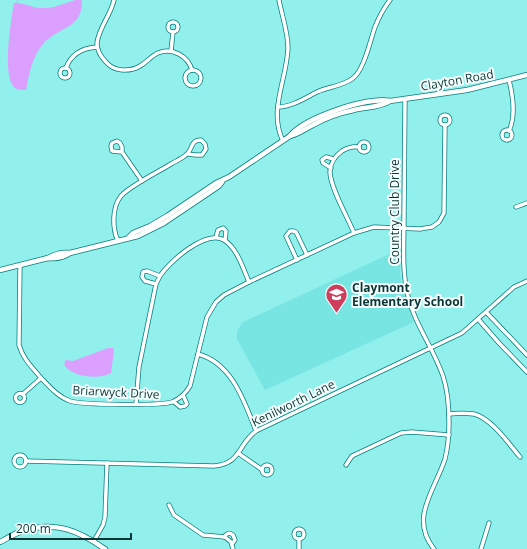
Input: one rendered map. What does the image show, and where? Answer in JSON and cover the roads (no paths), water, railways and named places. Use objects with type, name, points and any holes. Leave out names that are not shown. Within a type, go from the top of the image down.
[{"type":"main road","name":"Clayton Road","points":[[0,270],[48,258],[60,258],[70,253],[129,237],[138,236],[164,223],[290,136],[297,135],[329,118],[354,110],[385,104],[390,101],[467,90],[527,75]]},
{"type":"main road","points":[[0,542],[23,530],[46,527],[71,530],[94,541],[105,549]]},
{"type":"street","points":[[114,0],[100,32],[97,47],[107,64],[116,69],[126,70],[140,66],[159,52],[171,51],[188,60],[192,70],[198,72],[201,76],[200,81],[196,85],[190,85],[186,80],[187,73],[192,70]]},
{"type":"street","points":[[279,0],[288,46],[278,107],[278,130],[283,141]]},
{"type":"street","points":[[278,107],[286,107],[320,91],[344,83],[356,76],[365,57],[382,10],[390,0]]},
{"type":"street","points":[[171,51],[173,32]]},
{"type":"street","points":[[66,68],[72,58],[78,53],[97,47]]},
{"type":"street","points":[[509,80],[513,99],[512,124],[509,131]]},
{"type":"street","name":"Country Club Drive","points":[[405,99],[404,273],[407,292],[414,313],[443,375],[447,393],[449,414],[449,435],[445,460],[423,516],[424,532],[429,543],[434,549]]},
{"type":"street","name":"Briarwyck Drive","points":[[20,265],[19,345],[27,362],[58,394],[72,402],[159,405],[174,402],[183,395],[192,381],[204,326],[211,309],[216,302],[224,296],[249,282],[354,232],[370,227],[404,227],[420,229],[432,227],[439,222],[444,213],[445,126]]},
{"type":"street","points":[[118,241],[114,220],[118,201],[121,196],[142,181],[188,154],[202,155],[206,151],[205,144],[201,140],[194,141],[188,154]]},
{"type":"street","points":[[354,232],[330,179],[330,168],[337,154],[346,149],[356,146],[359,147]]},
{"type":"street","points":[[122,152],[142,181]]},
{"type":"street","points":[[330,168],[323,164],[322,160],[326,157],[334,159]]},
{"type":"street","points":[[516,207],[527,203]]},
{"type":"street","points":[[216,237],[218,230],[224,228],[226,233],[224,240]]},
{"type":"street","points":[[297,260],[286,236],[290,231],[296,233],[307,255]]},
{"type":"street","points":[[136,404],[139,367],[156,284],[163,270],[181,254],[202,241],[216,237],[224,240],[235,252],[249,282]]},
{"type":"street","points":[[156,284],[144,280],[142,277],[143,274],[145,271],[150,271],[160,276]]},
{"type":"street","name":"Kenilworth Lane","points":[[26,461],[218,466],[233,460],[256,431],[462,333],[514,287],[527,281]]},
{"type":"street","points":[[486,312],[527,354]]},
{"type":"street","points":[[478,319],[527,372]]},
{"type":"street","points":[[198,354],[217,362],[227,373],[238,390],[256,431]]},
{"type":"street","points":[[23,394],[41,378]]},
{"type":"street","name":"Briarwyck Drive","points":[[174,402],[180,407],[185,406],[186,402],[183,395]]},
{"type":"street","points":[[449,414],[475,414],[485,419],[495,428],[520,457]]},
{"type":"street","points":[[346,465],[352,456],[402,433],[412,432],[449,435]]},
{"type":"street","points":[[238,453],[261,470]]},
{"type":"street","points":[[94,541],[103,526],[105,517],[107,463]]},
{"type":"street","points":[[169,505],[174,515],[200,534],[224,537],[232,544],[233,549]]},
{"type":"street","points":[[481,549],[489,523]]},
{"type":"street","points":[[224,537],[227,533],[233,535],[235,540],[232,544]]},
{"type":"street","points":[[299,539],[299,549]]},
{"type":"place","name":"Claymont Elementary School","points":[[336,314]]}]
